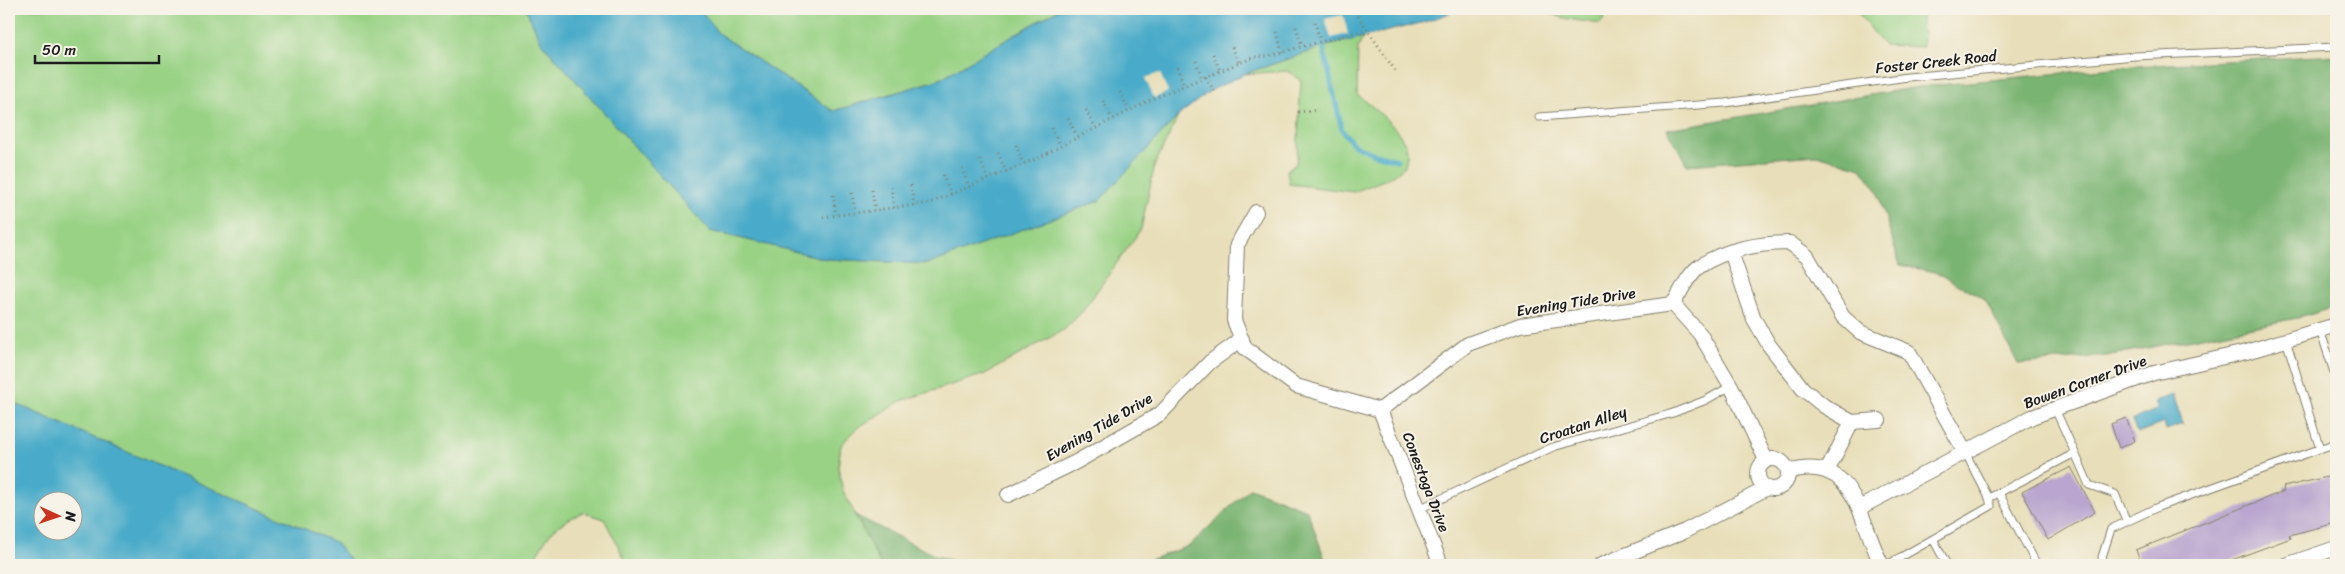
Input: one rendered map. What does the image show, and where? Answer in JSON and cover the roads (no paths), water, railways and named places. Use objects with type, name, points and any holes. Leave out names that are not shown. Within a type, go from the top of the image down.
[{"type":"street","points":[[1256,212],[1237,245],[1234,320],[1245,348],[1296,386],[1380,410]]},
{"type":"street","points":[[1766,460],[1731,386],[1700,334],[1673,304],[1699,267],[1731,252],[1750,247],[1790,243],[1807,256],[1842,317],[1860,332],[1909,352],[1965,452]]},
{"type":"street","points":[[1731,252],[1754,319],[1769,345],[1803,389],[1824,406],[1852,422],[1879,420]]},
{"type":"street","name":"Evening Tide Drive","points":[[1380,410],[1468,344],[1520,326],[1673,304]]},
{"type":"street","name":"Bowen Corner Drive","points":[[1859,508],[2032,417],[2154,373],[2246,352],[2336,325]]},
{"type":"street","name":"Evening Tide Drive","points":[[1008,495],[1076,462],[1160,414],[1210,362],[1242,339]]},
{"type":"street","name":"Conestoga Drive","points":[[1380,410],[1441,565]]},
{"type":"street","points":[[1827,472],[1852,422]]},
{"type":"street","points":[[1601,565],[1686,531],[1766,488],[1776,489],[1781,487],[1788,479],[1788,472],[1781,461],[1776,459],[1766,460],[1759,466],[1757,476],[1766,488]]},
{"type":"street","points":[[1788,472],[1814,468],[1827,472],[1843,481],[1856,499],[1882,563]]},
{"type":"street","points":[[2286,565],[2336,548]]},
{"type":"lane","name":"Foster Creek Road","points":[[1539,118],[1725,103],[1908,77],[2135,56],[2336,47]]},
{"type":"lane","points":[[2320,330],[2336,378]]},
{"type":"lane","points":[[2286,340],[2320,449]]},
{"type":"lane","name":"Croatan Alley","points":[[1419,509],[1553,447],[1672,413],[1706,400],[1731,386]]},
{"type":"lane","points":[[2055,409],[2089,485],[2115,494],[2127,522]]},
{"type":"lane","points":[[2105,565],[2102,557],[2111,530],[2158,508],[2336,443]]},
{"type":"lane","points":[[1862,565],[1882,563],[1933,539],[1990,506],[1989,498],[1965,452]]},
{"type":"lane","points":[[1989,498],[2074,453]]},
{"type":"lane","points":[[1999,493],[2037,565]]},
{"type":"lane","points":[[1933,539],[1947,565]]},
{"type":"water","points":[[526,9],[700,9],[718,33],[833,111],[938,80],[1059,9],[1461,9],[1425,22],[1323,47],[1244,74],[1210,91],[1179,115],[1099,201],[929,264],[826,259],[710,231],[541,42]]},
{"type":"water","points":[[2173,395],[2183,424],[2166,430],[2164,423],[2137,433],[2132,420],[2158,409],[2155,401]]},
{"type":"water","points":[[9,401],[335,542],[354,565],[9,565]]},
{"type":"waterway","points":[[1323,47],[1342,130],[1353,144],[1372,153],[1397,160]]}]
